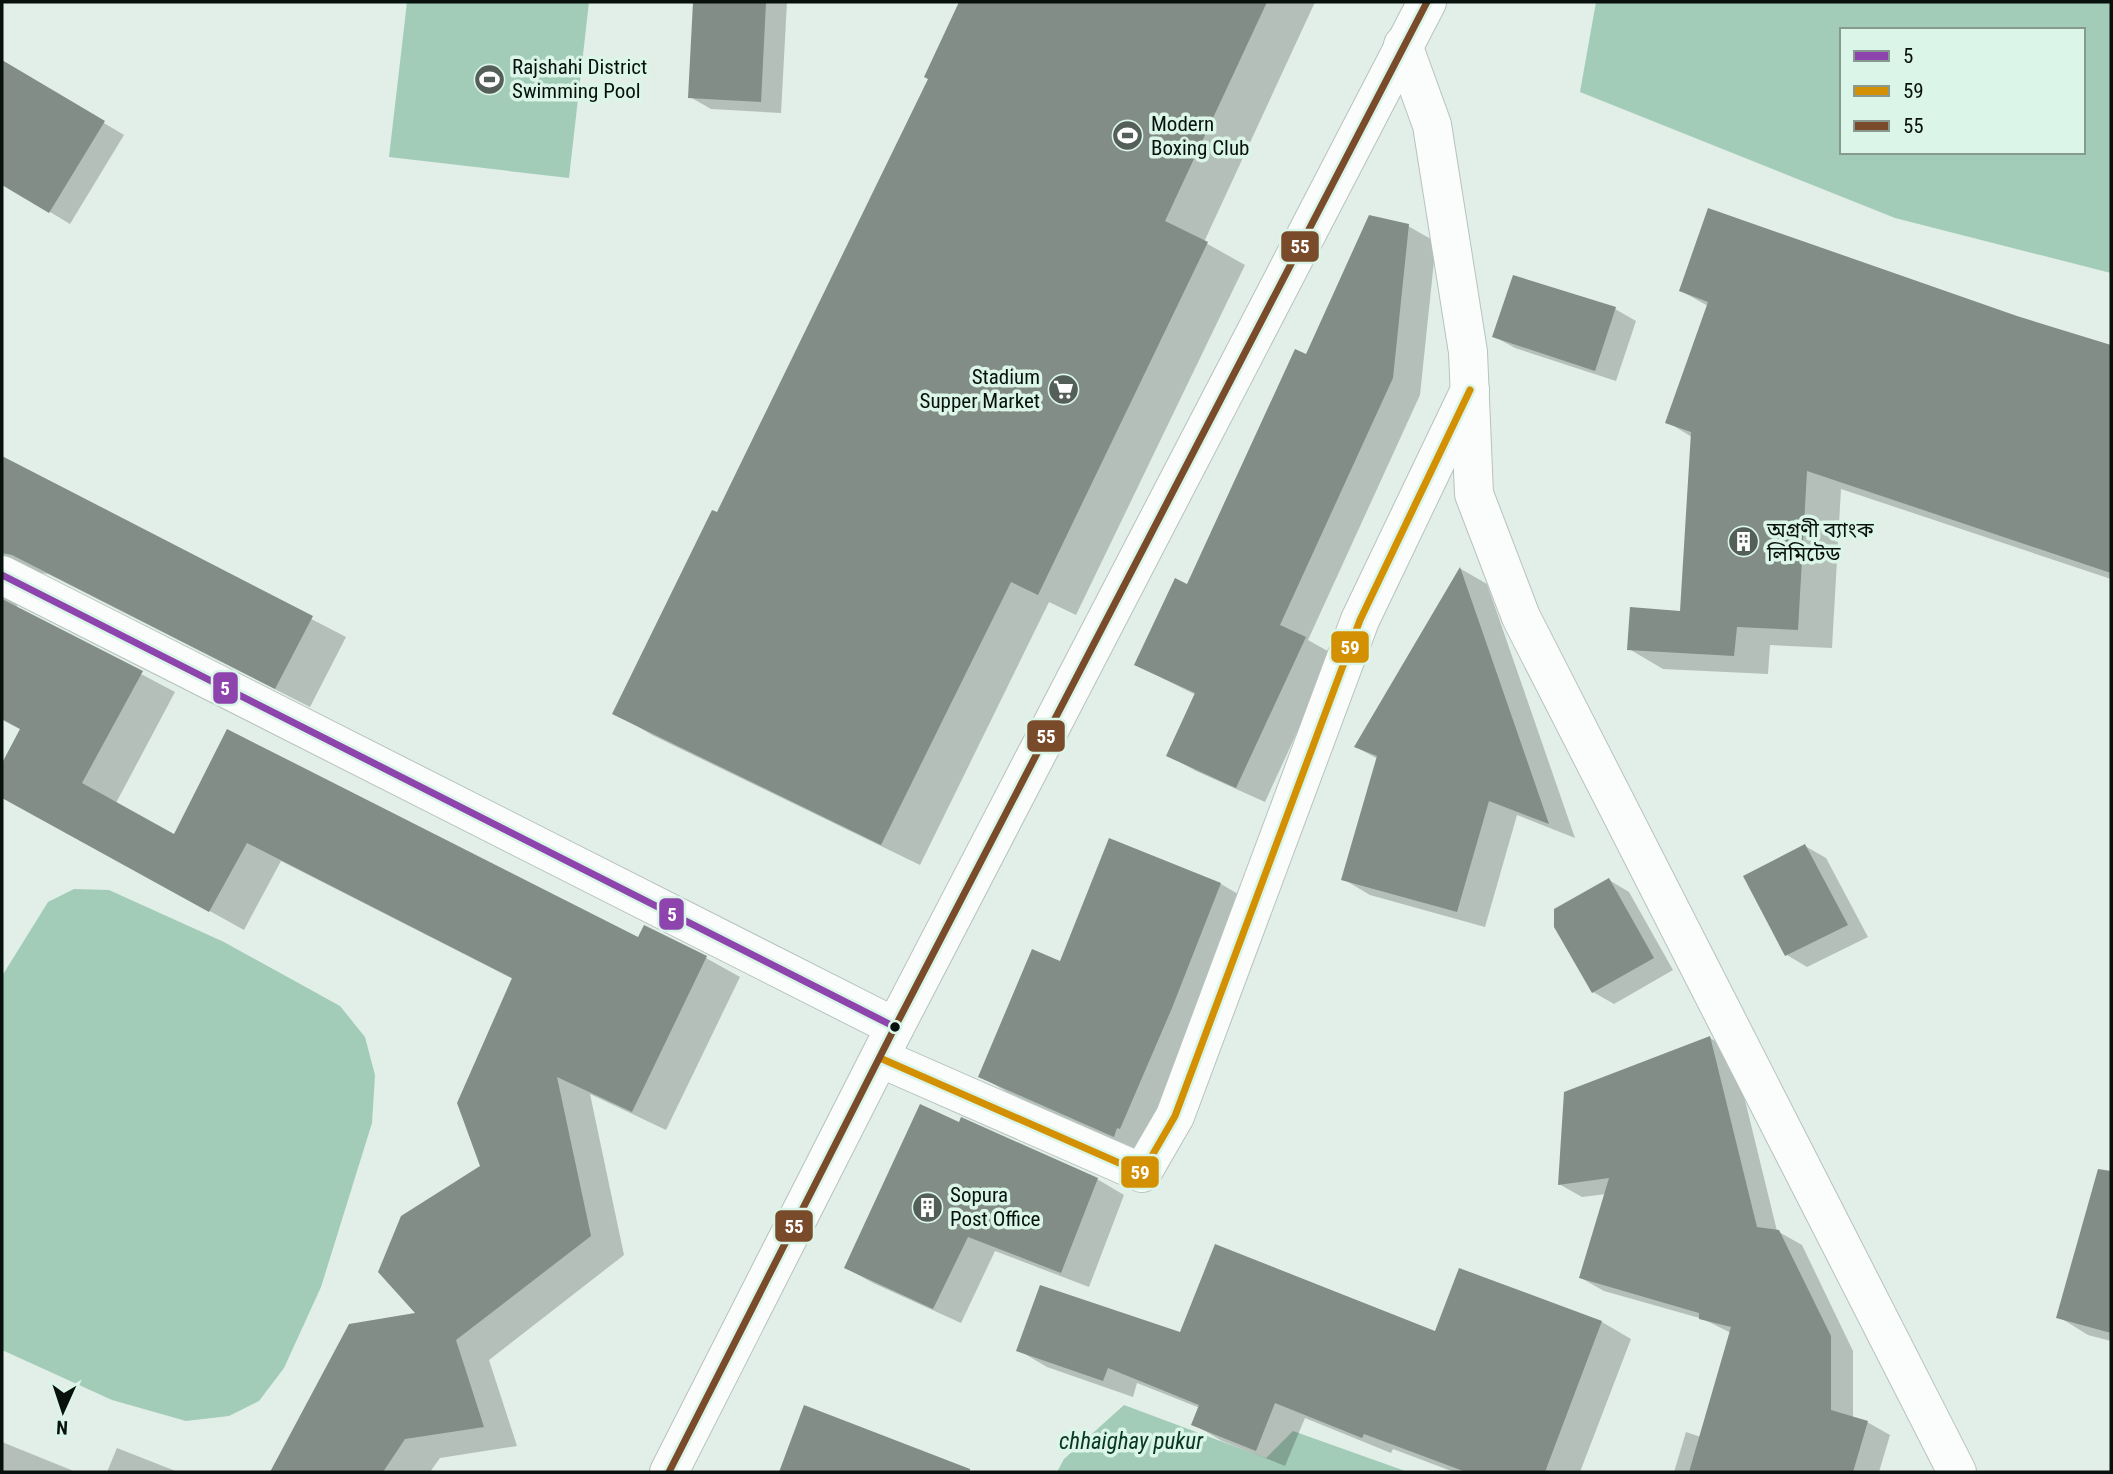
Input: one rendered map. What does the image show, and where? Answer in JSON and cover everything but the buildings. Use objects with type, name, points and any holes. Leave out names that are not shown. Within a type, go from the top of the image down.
[{"type":"main road","points":[[669,1472],[1427,2]]},
{"type":"main road","points":[[1403,45],[1432,125],[1468,352],[1474,494],[1521,617],[1957,1472]]},
{"type":"main road","points":[[2,575],[888,1043],[1142,1173],[1175,1116],[1360,620],[1470,390]]},
{"type":"water","name":"Rajshahi District Swimming Pool","points":[[407,2],[589,2],[569,178],[389,157]]},
{"type":"water","points":[[1596,2],[2111,2],[2111,273],[1895,218],[1580,92]]},
{"type":"water","points":[[74,889],[109,890],[224,942],[340,1006],[365,1037],[375,1075],[372,1123],[321,1287],[284,1368],[259,1401],[229,1416],[186,1421],[112,1400],[2,1350],[2,976],[48,902]]},
{"type":"water","name":"chhaighay pukur","points":[[1124,1405],[1266,1458],[1293,1431],[1408,1472],[1057,1472],[1064,1459]]},
{"type":"transit line","name":"55","points":[[669,1472],[895,1027],[1427,2]]},
{"type":"transit line","name":"59","points":[[880,1058],[1142,1173],[1175,1116],[1360,620],[1470,390]]},
{"type":"transit line","name":"5","points":[[2,575],[895,1027]]},
{"type":"place","name":"Rajshahi District Swimming Pool","points":[[489,79]]},
{"type":"place","name":"Modern Boxing Club","points":[[1128,136]]},
{"type":"place","name":"Stadium Supper Market","points":[[1063,389]]},
{"type":"place","name":"অগ্রণী ব্যাংক লিমিটেড","points":[[1744,542]]},
{"type":"place","name":"Sopura Post Office","points":[[927,1207]]}]
